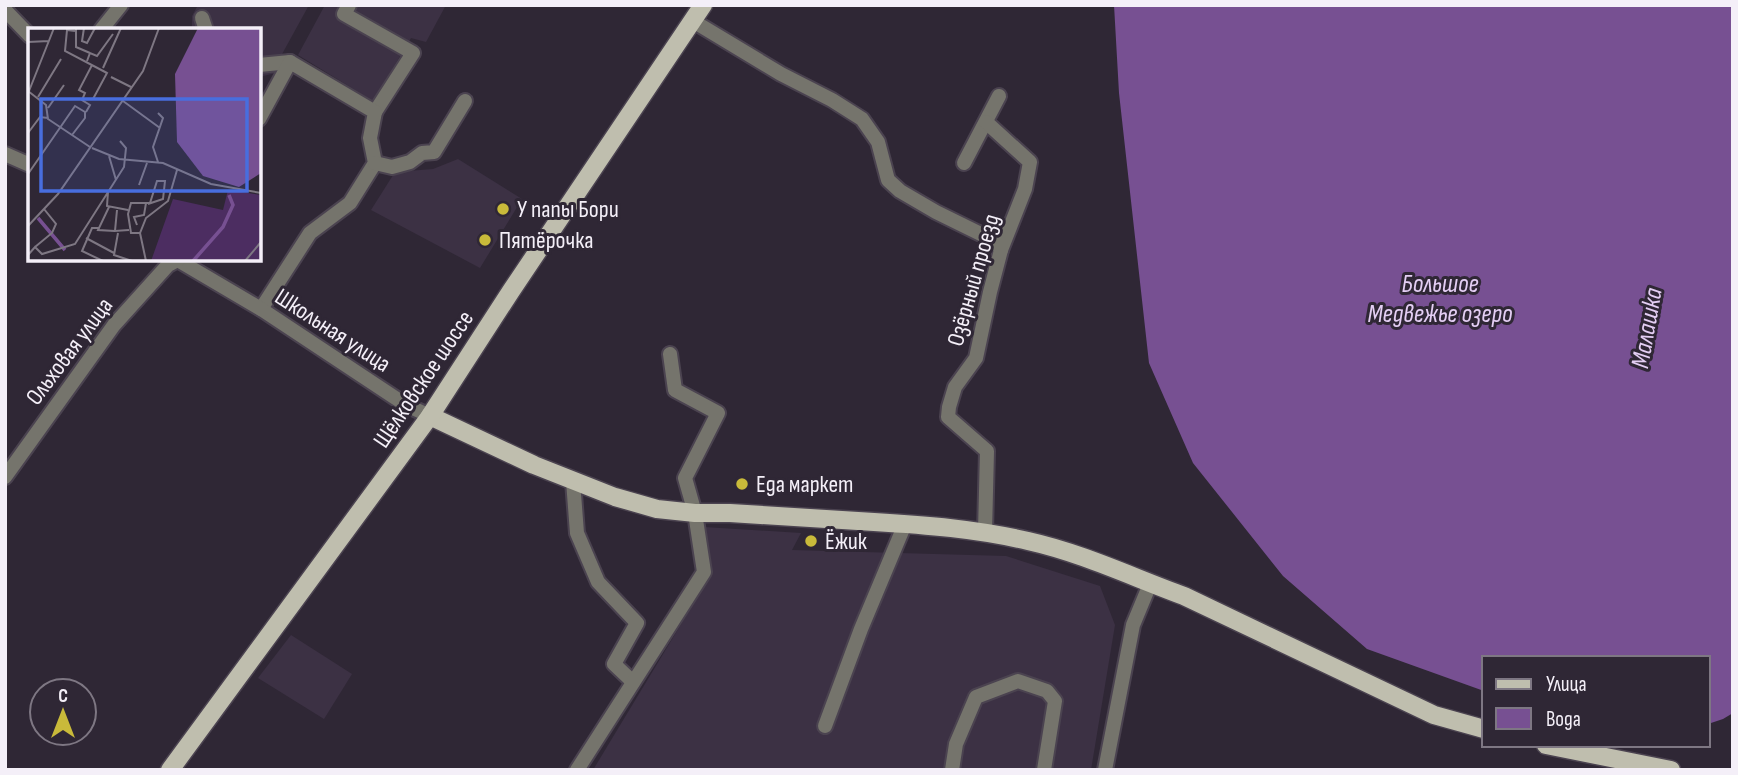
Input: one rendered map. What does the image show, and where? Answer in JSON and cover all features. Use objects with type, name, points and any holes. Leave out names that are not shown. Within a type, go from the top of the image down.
[{"type":"main road","name":"Щёлковское шоссе","points":[[170,770],[430,416],[703,5]]},
{"type":"main road","points":[[430,416],[534,466],[615,497],[657,509],[985,531],[1092,559],[1184,596],[1434,715],[1482,728]]},
{"type":"main road","points":[[1556,747],[1671,770]]},
{"type":"street","points":[[103,28],[121,5]]},
{"type":"street","points":[[261,309],[310,233],[350,203],[375,163],[370,138],[375,112],[413,53],[344,14],[349,5]]},
{"type":"street","points":[[5,10],[28,34]]},
{"type":"street","points":[[693,20],[781,74],[862,119],[878,142],[888,180],[894,186],[936,212],[997,242],[1001,250]]},
{"type":"street","points":[[261,65],[290,62],[375,112]]},
{"type":"street","points":[[261,115],[290,62]]},
{"type":"street","points":[[964,163],[999,96]]},
{"type":"street","points":[[375,163],[392,167],[410,162],[422,153],[434,152],[465,101]]},
{"type":"street","name":"Озёрный проезд","points":[[985,531],[987,451],[948,417],[948,407],[955,387],[976,358],[1001,250],[1026,189],[1030,162],[986,122]]},
{"type":"street","points":[[5,154],[28,163]]},
{"type":"street","name":"Ольховая улица","points":[[5,477],[114,325],[168,265],[176,261]]},
{"type":"street","name":"Школьная улица","points":[[180,261],[261,309],[407,405],[430,416]]},
{"type":"street","points":[[577,770],[704,572],[695,513],[685,478],[718,413],[675,390],[670,354]]},
{"type":"street","points":[[573,481],[577,533],[598,582],[637,623],[614,663],[633,682]]},
{"type":"street","points":[[825,726],[861,629],[905,524]]},
{"type":"street","points":[[1105,770],[1133,625],[1150,584]]},
{"type":"street","points":[[952,770],[956,744],[976,697],[1018,681],[1047,691],[1055,701],[1044,770]]},
{"type":"shaded area","points":[[198,5],[309,5],[281,56],[280,72],[261,77],[261,28],[192,28],[192,16]]},
{"type":"shaded area","points":[[325,5],[446,5],[426,42],[411,38],[373,101],[298,55]]},
{"type":"shaded area","points":[[458,159],[522,199],[480,268],[371,210],[395,172],[433,169]]},
{"type":"shaded area","points":[[704,527],[801,533],[792,550],[1006,556],[1100,586],[1115,625],[1091,770],[593,770],[712,573]]},
{"type":"shaded area","points":[[291,635],[352,674],[324,719],[258,678]]},
{"type":"water","name":"Большое Медвежье озеро","points":[[1114,5],[1733,5],[1733,713],[1710,723],[1710,656],[1482,656],[1482,690],[1367,649],[1283,576],[1193,463],[1149,363],[1119,93]]},
{"type":"place","name":"У папы Бори","points":[[503,209]]},
{"type":"place","name":"Пятёрочка","points":[[485,240]]},
{"type":"place","name":"Еда маркет","points":[[742,484]]},
{"type":"place","name":"Ёжик","points":[[811,541]]},
{"type":"water label","name":"Малашка","points":[[1646,328]]}]
